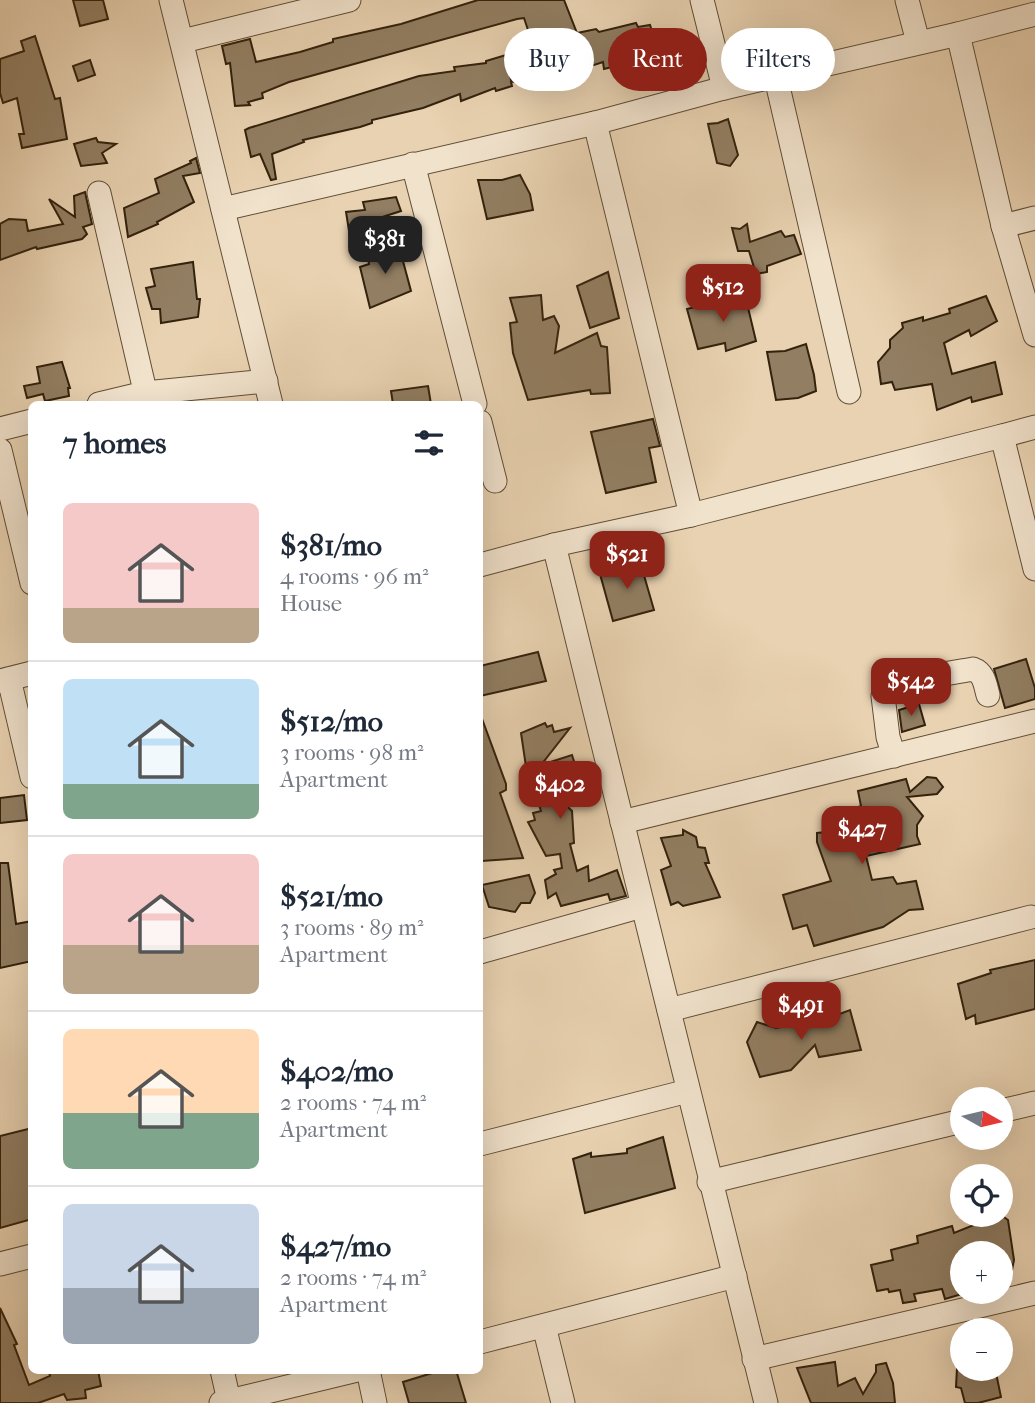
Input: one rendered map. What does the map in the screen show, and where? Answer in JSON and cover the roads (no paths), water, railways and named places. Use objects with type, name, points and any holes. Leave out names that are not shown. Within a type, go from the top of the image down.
[{"type":"street","points":[[171,0],[270,401]]},
{"type":"street","points":[[183,41],[349,0]]},
{"type":"street","points":[[702,0],[721,76]]},
{"type":"street","points":[[907,0],[918,42]]},
{"type":"street","points":[[835,63],[1035,14]]},
{"type":"street","points":[[958,34],[1003,226],[1035,335]]},
{"type":"street","points":[[223,209],[595,124],[721,89]]},
{"type":"street","points":[[779,91],[849,392]]},
{"type":"street","points":[[595,124],[691,515]]},
{"type":"street","points":[[413,164],[474,401]]},
{"type":"street","points":[[99,193],[147,398]]},
{"type":"street","points":[[1003,226],[1035,218]]},
{"type":"street","points":[[123,401],[266,381]]},
{"type":"street","points":[[0,429],[28,422]]},
{"type":"street","points":[[483,564],[554,545],[691,515],[1035,427]]},
{"type":"street","points":[[483,434],[495,481]]},
{"type":"street","points":[[1002,436],[1035,569]]},
{"type":"street","points":[[0,450],[28,566]]},
{"type":"street","points":[[554,545],[709,1182],[766,1403]]},
{"type":"street","points":[[894,756],[888,737],[883,696],[885,691],[898,685],[973,669],[983,678],[988,695]]},
{"type":"street","points":[[28,674],[5,680],[28,763]]},
{"type":"street","points":[[622,822],[1035,721]]},
{"type":"street","points":[[483,951],[642,906]]},
{"type":"street","points":[[669,1010],[1031,917]]},
{"type":"street","points":[[483,1143],[688,1091]]},
{"type":"street","points":[[1013,1108],[1035,1103]]},
{"type":"street","points":[[709,1182],[950,1124]]},
{"type":"street","points":[[0,1264],[28,1257]]},
{"type":"street","points":[[483,1341],[735,1276]]},
{"type":"street","points":[[754,1359],[1035,1293]]},
{"type":"street","points":[[544,1326],[563,1403]]},
{"type":"street","points":[[222,1374],[225,1402],[340,1374]]},
{"type":"street","points":[[369,1374],[375,1403]]}]
